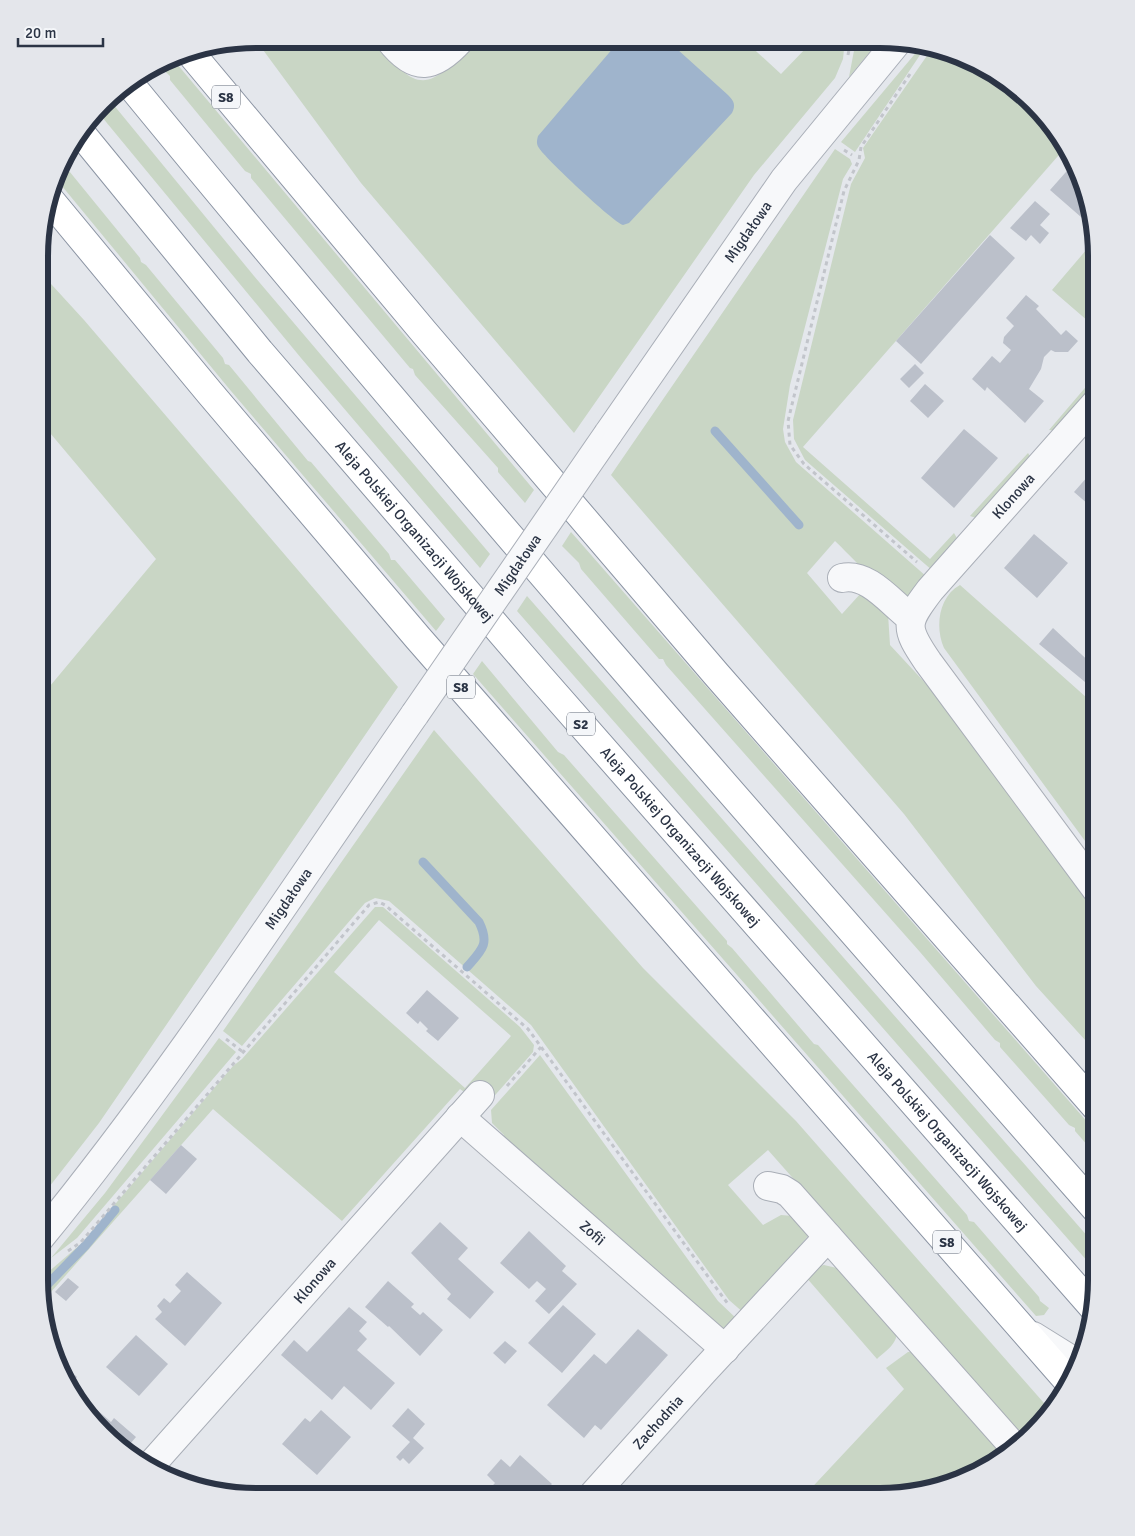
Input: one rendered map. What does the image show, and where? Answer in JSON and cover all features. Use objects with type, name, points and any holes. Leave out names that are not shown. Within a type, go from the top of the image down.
[{"type":"highway","name":"S8","points":[[194,57],[416,324],[659,607],[1088,1098]]},
{"type":"highway","points":[[133,88],[307,301],[582,622],[1088,1200]]},
{"type":"highway","name":"Aleja Polskiej Organizacji Wojskowej","points":[[85,138],[260,352],[531,668],[1087,1300]]},
{"type":"highway","name":"S8","points":[[54,205],[216,400],[412,630],[1064,1376]]},
{"type":"street","points":[[398,48],[407,57],[423,64],[434,62],[444,57],[452,48]]},
{"type":"street","name":"Migdałowa","points":[[47,1229],[96,1170],[172,1065],[784,180],[892,48]]},
{"type":"street","name":"Klonowa","points":[[911,618],[927,578],[1088,412]]},
{"type":"street","points":[[842,578],[857,576],[911,618],[912,636],[928,662],[1088,878]]},
{"type":"street","name":"Klonowa","points":[[153,1462],[460,1116],[480,1096]]},
{"type":"street","name":"Zofii","points":[[460,1116],[724,1349]]},
{"type":"street","points":[[768,1186],[782,1189],[790,1194],[1010,1443]]},
{"type":"street","name":"Zachodnia","points":[[599,1488],[828,1237]]},
{"type":"street","points":[[1025,1332],[1072,1360]]},
{"type":"path","points":[[913,70],[861,147],[859,160],[844,191],[797,380],[788,421],[788,432],[790,445],[804,464],[927,578]]},
{"type":"path","points":[[67,1252],[81,1242],[229,1066],[369,905],[378,902],[385,905],[528,1029],[720,1296],[749,1323]]},
{"type":"path","points":[[221,1035],[243,1052]]},
{"type":"path","points":[[47,1267],[53,1262]]},
{"type":"green space","points":[[262,48],[381,48],[402,71],[414,78],[424,80],[435,77],[446,69],[467,48],[753,48],[781,74],[806,48],[844,48],[843,59],[835,78],[754,175],[574,433],[361,183]]},
{"type":"green space","points":[[854,48],[872,48],[870,52],[849,77]]},
{"type":"green space","points":[[918,51],[921,51],[855,152],[841,142]]},
{"type":"green space","points":[[928,54],[959,63],[984,75],[1006,90],[1036,118],[1061,153],[803,447],[930,559],[954,533],[959,542],[933,571],[805,460],[794,439],[793,420],[851,184],[865,158],[863,148]]},
{"type":"green space","points":[[176,63],[534,490],[525,503],[498,472],[498,468],[415,375],[413,369],[410,368],[251,178],[251,174],[245,171],[170,80],[170,76],[163,70]]},
{"type":"green space","points":[[113,104],[254,276],[490,554],[480,568],[301,358],[101,116]]},
{"type":"green space","points":[[835,149],[850,159],[852,164],[843,179],[790,385],[783,429],[785,442],[796,462],[927,577],[907,597],[896,595],[878,582],[835,541],[807,573],[842,614],[861,593],[888,614],[890,645],[954,714],[1088,898],[1088,1043],[1036,986],[904,814],[611,475]]},
{"type":"green space","points":[[67,168],[140,258],[141,262],[146,265],[223,358],[225,364],[229,365],[308,461],[311,462],[389,554],[391,560],[395,560],[445,619],[436,631],[231,391],[60,184]]},
{"type":"green space","points":[[1087,248],[1088,321],[1052,290]]},
{"type":"green space","points":[[47,280],[84,320],[398,687],[99,1123],[47,1190],[47,690],[156,559],[47,429]]},
{"type":"green space","points":[[1088,384],[1088,396],[1057,431],[1049,430]]},
{"type":"green space","points":[[1028,453],[1032,459],[979,519],[970,516]]},
{"type":"green space","points":[[571,532],[1088,1123],[1088,1146],[1075,1131],[1075,1128],[1069,1125],[1000,1047],[1000,1043],[995,1040],[920,952],[666,665],[663,659],[659,659],[581,569],[579,563],[562,546]]},
{"type":"green space","points":[[960,585],[1088,699],[1088,845],[944,648],[941,640],[940,614],[947,597]]},
{"type":"green space","points":[[527,596],[1088,1237],[1088,1262],[517,611]]},
{"type":"green space","points":[[482,661],[558,752],[564,755],[727,941],[727,944],[814,1044],[818,1045],[967,1215],[969,1221],[974,1222],[1039,1297],[1040,1301],[1049,1308],[1044,1315],[1036,1316],[473,674]]},
{"type":"green space","points":[[434,730],[643,968],[796,1121],[1046,1405],[1019,1435],[768,1150],[728,1185],[763,1225],[781,1215],[793,1216],[809,1233],[745,1314],[729,1300],[531,1025],[389,901],[375,898],[365,903],[242,1046],[223,1031]]},
{"type":"green space","points":[[375,907],[383,907],[520,1027],[534,1045],[533,1052],[489,1102],[467,1094],[460,1089],[342,1221],[213,1109],[48,1295],[47,1273],[82,1243],[233,1066],[242,1059]],"holes":[[[379,920],[511,1036],[465,1088],[334,972]]]},
{"type":"green space","points":[[219,1038],[236,1052],[77,1238],[51,1258],[105,1193]]},
{"type":"green space","points":[[540,1055],[718,1301],[739,1321],[721,1329],[500,1140],[504,1135],[492,1123],[491,1110]]},
{"type":"green space","points":[[824,1265],[841,1269],[897,1329],[894,1343],[877,1359],[805,1276],[816,1267]]},
{"type":"green space","points":[[908,1352],[914,1352],[1001,1449],[984,1461],[959,1473],[920,1485],[893,1488],[811,1488],[904,1389],[886,1368]]},
{"type":"water","points":[[613,48],[676,48],[728,95],[734,105],[732,113],[629,223],[623,225],[606,213],[565,176],[538,147],[538,136]]},
{"type":"building","points":[[1069,169],[1085,220],[1050,190]]},
{"type":"building","points":[[1035,201],[1050,214],[1040,225],[1049,233],[1040,244],[1031,235],[1026,241],[1010,228]]},
{"type":"building","points":[[990,235],[1015,258],[921,364],[896,341]]},
{"type":"building","points":[[1026,295],[1039,306],[1036,309],[1061,335],[1066,330],[1078,341],[1068,352],[1055,352],[1051,350],[1044,357],[1041,369],[1029,389],[1044,401],[1025,423],[987,387],[985,391],[972,379],[992,356],[1000,363],[1011,350],[1003,343],[1004,337],[1014,326],[1006,318]]},
{"type":"building","points":[[915,364],[924,373],[909,388],[900,379]]},
{"type":"building","points":[[925,384],[944,401],[928,418],[910,401]]},
{"type":"building","points":[[964,429],[998,458],[954,508],[921,478]]},
{"type":"building","points":[[1088,476],[1088,504],[1074,492]]},
{"type":"building","points":[[1034,534],[1068,563],[1037,598],[1004,568]]},
{"type":"building","points":[[1053,628],[1088,661],[1088,678],[1085,682],[1039,644]]},
{"type":"building","points":[[427,990],[459,1018],[438,1041],[426,1031],[428,1029],[420,1021],[418,1024],[406,1013]]},
{"type":"building","points":[[181,1145],[197,1159],[166,1194],[150,1180]]},
{"type":"building","points":[[440,1222],[468,1248],[458,1259],[494,1292],[470,1319],[447,1299],[451,1294],[411,1253]]},
{"type":"building","points":[[529,1231],[566,1266],[562,1271],[577,1284],[549,1314],[535,1301],[546,1289],[537,1281],[529,1289],[500,1263]]},
{"type":"building","points":[[187,1272],[222,1303],[185,1346],[155,1319],[162,1312],[157,1306],[164,1298],[170,1303],[181,1291],[175,1285]]},
{"type":"building","points":[[68,1278],[79,1287],[66,1301],[55,1292]]},
{"type":"building","points":[[388,1281],[414,1304],[411,1307],[420,1315],[423,1312],[443,1330],[420,1356],[389,1326],[365,1307]]},
{"type":"building","points":[[563,1305],[596,1334],[562,1373],[528,1343]]},
{"type":"building","points":[[349,1307],[367,1322],[359,1331],[367,1339],[357,1350],[395,1383],[371,1410],[344,1386],[332,1400],[281,1355],[294,1340],[307,1352]]},
{"type":"building","points":[[638,1329],[668,1355],[601,1430],[595,1425],[584,1438],[547,1405],[594,1354],[606,1364]]},
{"type":"building","points":[[136,1335],[168,1364],[139,1396],[106,1367]]},
{"type":"building","points":[[505,1341],[517,1351],[505,1364],[493,1353]]},
{"type":"building","points":[[67,1368],[77,1377],[73,1381]]},
{"type":"building","points":[[74,1382],[84,1391],[82,1394]]},
{"type":"building","points":[[85,1400],[111,1422],[114,1418],[136,1437],[129,1446],[108,1428]]},
{"type":"building","points":[[408,1408],[425,1424],[413,1438],[424,1448],[409,1464],[403,1458],[400,1461],[396,1457],[410,1442],[392,1426]]},
{"type":"building","points":[[321,1410],[351,1437],[317,1475],[282,1444],[305,1418],[310,1422]]},
{"type":"building","points":[[520,1455],[552,1484],[548,1488],[490,1488],[495,1483],[487,1475],[501,1459],[510,1467]]},
{"type":"waterway","points":[[715,431],[799,525]]},
{"type":"waterway","points":[[423,862],[479,922],[484,936],[483,946],[467,967]]},
{"type":"waterway","points":[[47,1285],[86,1245],[115,1210]]}]
